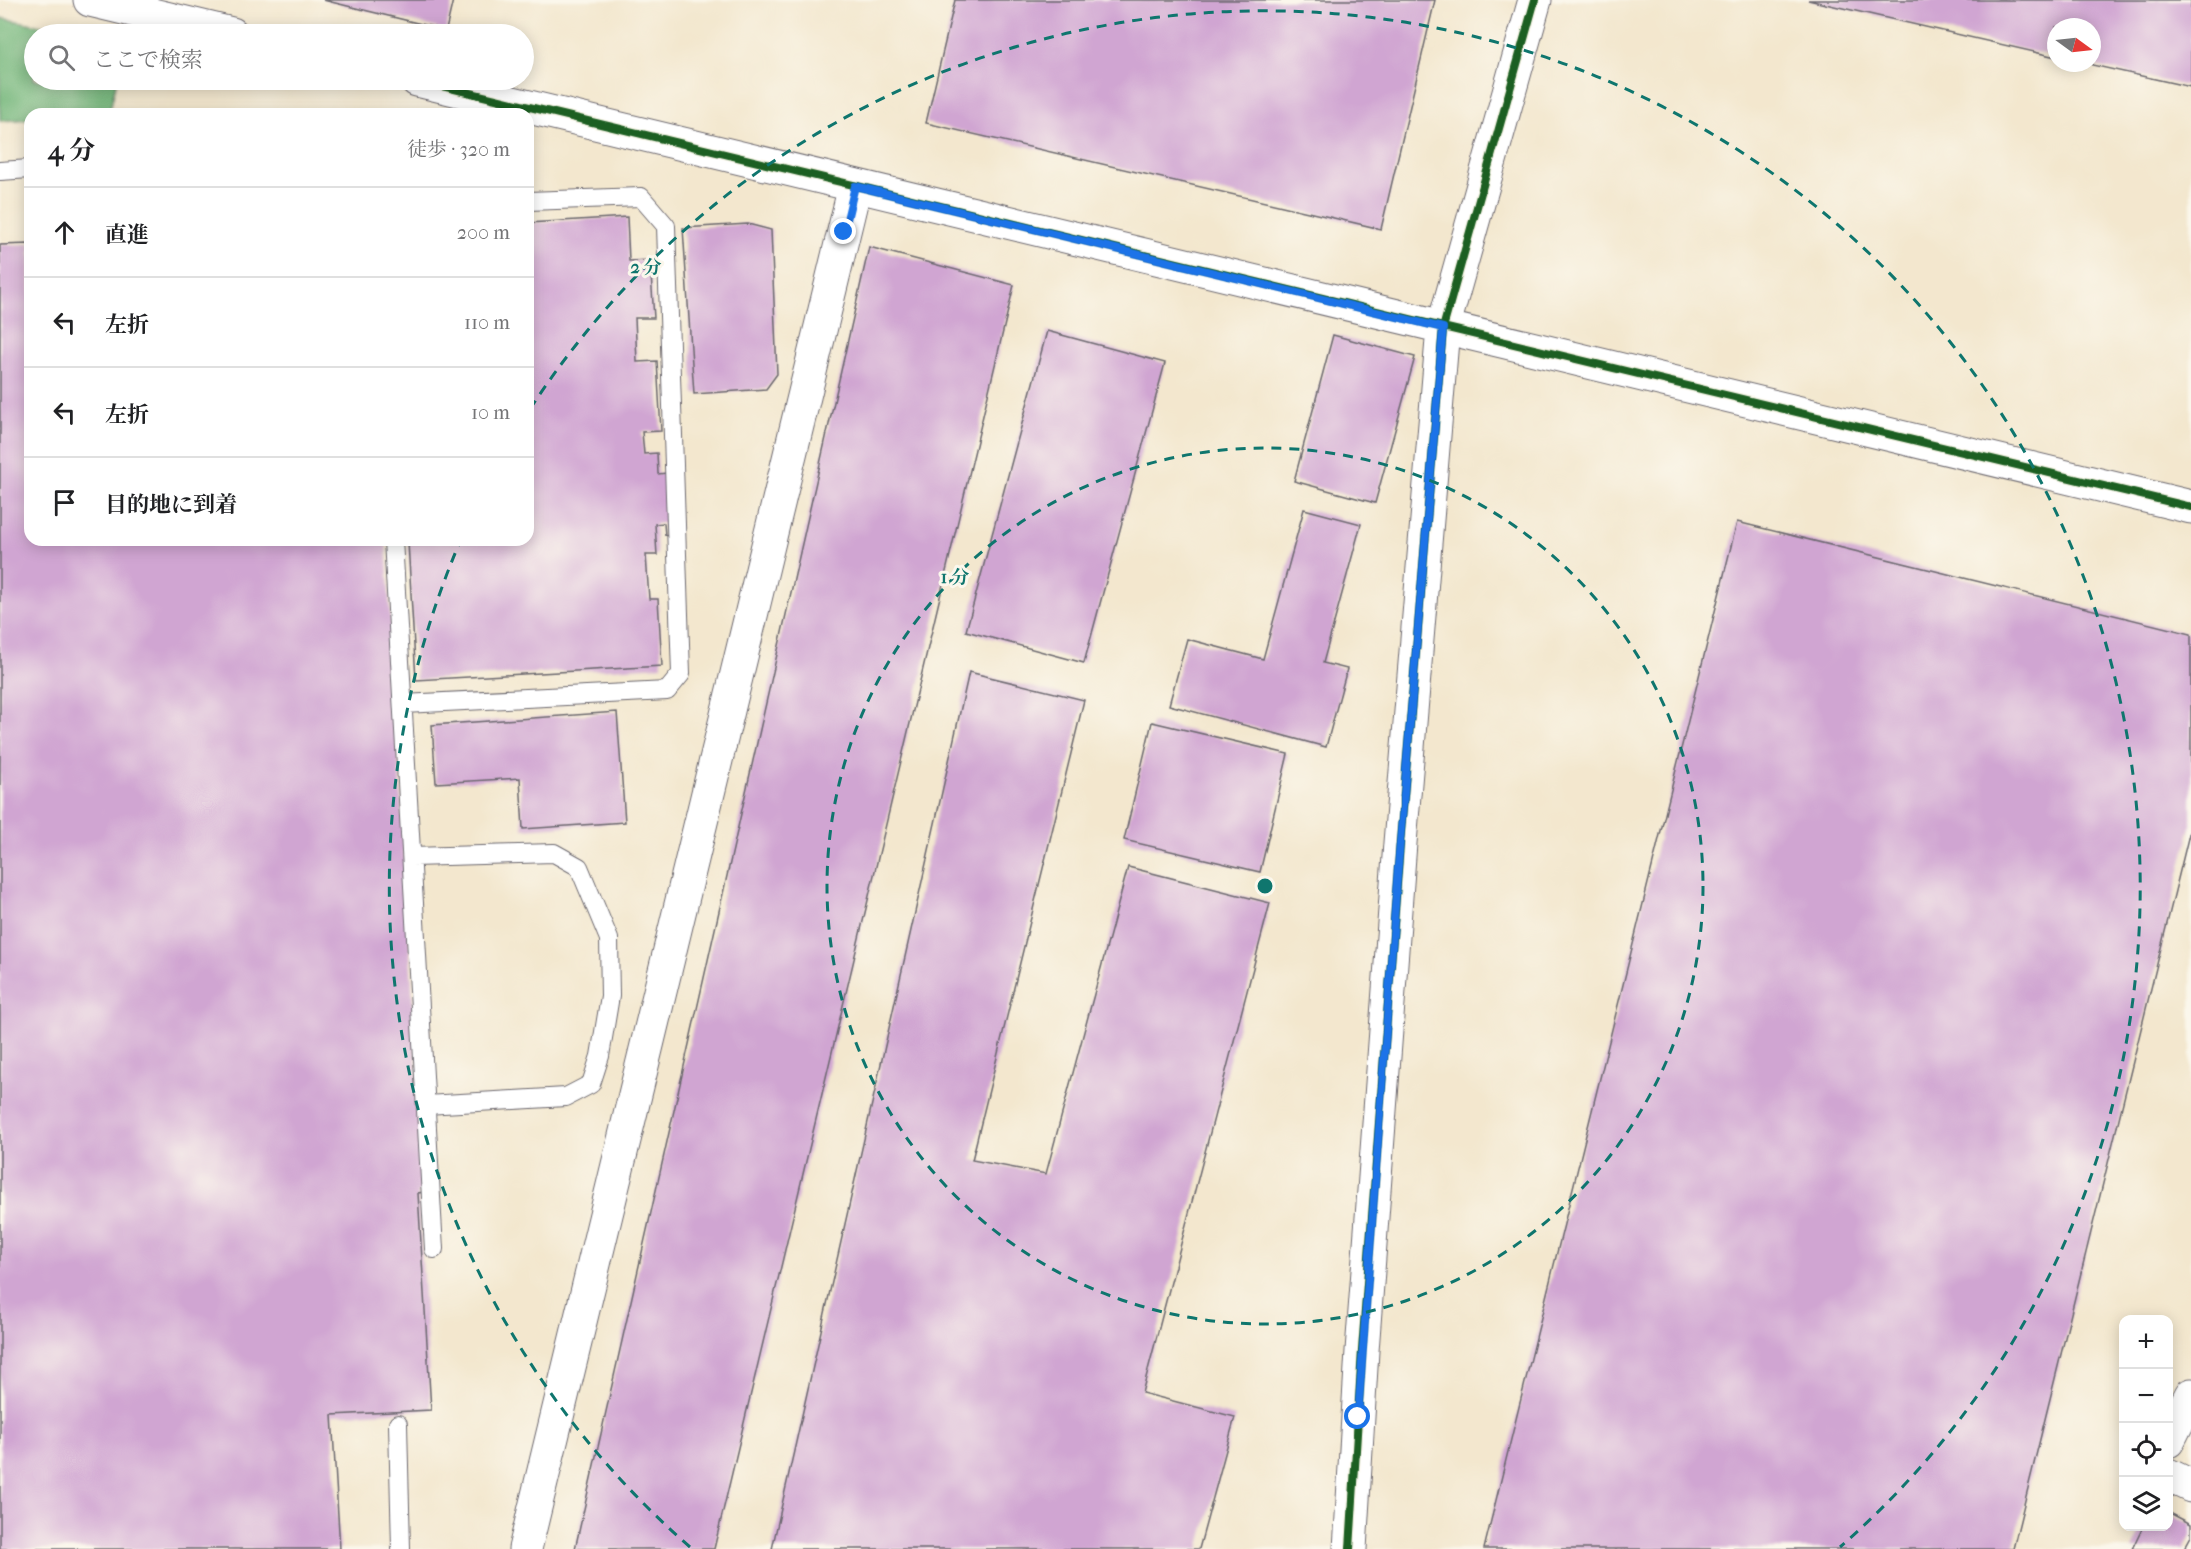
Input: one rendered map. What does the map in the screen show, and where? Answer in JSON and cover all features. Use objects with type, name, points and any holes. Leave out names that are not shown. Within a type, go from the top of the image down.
[{"type":"street","points":[[90,0],[190,24]]},
{"type":"street","points":[[1350,1549],[1362,1351],[1397,879],[1443,328],[1535,0]]},
{"type":"street","points":[[458,90],[533,108]]},
{"type":"street","points":[[534,108],[2191,507]]},
{"type":"street","points":[[525,1549],[855,186]]},
{"type":"street","points":[[2173,1433],[2191,1395]]},
{"type":"street","points":[[2173,1477],[2191,1486]]},
{"type":"lane","points":[[0,171],[24,170]]},
{"type":"lane","points":[[403,704],[667,691],[681,674],[666,226],[641,197],[534,201]]},
{"type":"lane","points":[[393,546],[434,1249]]},
{"type":"lane","points":[[412,857],[554,853],[579,867],[609,939],[610,996],[600,1056],[591,1084],[566,1097],[426,1105]]},
{"type":"lane","points":[[398,1424],[401,1549]]},
{"type":"green space","points":[[0,18],[33,24],[24,24],[24,90],[115,90],[110,108],[24,108],[24,119],[0,121]]},
{"type":"building","points":[[323,0],[453,0],[447,24],[421,24]]},
{"type":"building","points":[[955,0],[1435,0],[1381,229],[926,123]]},
{"type":"building","points":[[1808,0],[2191,0],[2191,87],[2101,67],[2101,18],[2047,18],[2047,55]]},
{"type":"building","points":[[627,217],[629,261],[650,260],[654,318],[635,318],[637,362],[657,361],[661,431],[642,432],[644,454],[657,453],[658,474],[667,473],[670,534],[665,535],[664,523],[655,524],[657,555],[646,555],[649,599],[658,599],[662,666],[416,680],[408,546],[534,546],[534,223]]},
{"type":"building","points":[[748,224],[771,230],[777,374],[766,389],[694,394],[683,228]]},
{"type":"building","points":[[24,244],[24,546],[386,546],[424,1192],[418,1193],[431,1410],[332,1415],[340,1549],[0,1549],[0,245]]},
{"type":"building","points":[[869,247],[1014,285],[714,1549],[575,1549]]},
{"type":"building","points":[[1047,331],[1165,363],[1084,663],[966,631]]},
{"type":"building","points":[[1333,335],[1415,357],[1375,503],[1294,481]]},
{"type":"building","points":[[1304,509],[1361,524],[1323,663],[1347,669],[1326,747],[1169,705],[1187,639],[1263,659]]},
{"type":"building","points":[[1737,522],[2191,634],[2191,826],[2013,1549],[1484,1549]]},
{"type":"building","points":[[969,672],[1084,700],[972,1160],[1046,1174],[1128,867],[1270,903],[1142,1393],[1235,1417],[1199,1549],[772,1549]]},
{"type":"building","points":[[617,712],[625,822],[523,829],[520,778],[436,783],[432,725]]},
{"type":"building","points":[[1152,722],[1288,754],[1260,872],[1124,840]]},
{"type":"building","points":[[2173,1515],[2191,1524],[2191,1536],[2184,1549],[2132,1549],[2141,1531],[2173,1531]]},
{"type":"cycle path","points":[[1350,1549],[1362,1351],[1400,843],[1443,328],[1535,0]]},
{"type":"cycle path","points":[[459,90],[533,108]]},
{"type":"cycle path","points":[[534,108],[2191,507]]},
{"type":"route","points":[[844,232],[855,186],[1443,328],[1398,866],[1358,1417]]}]
